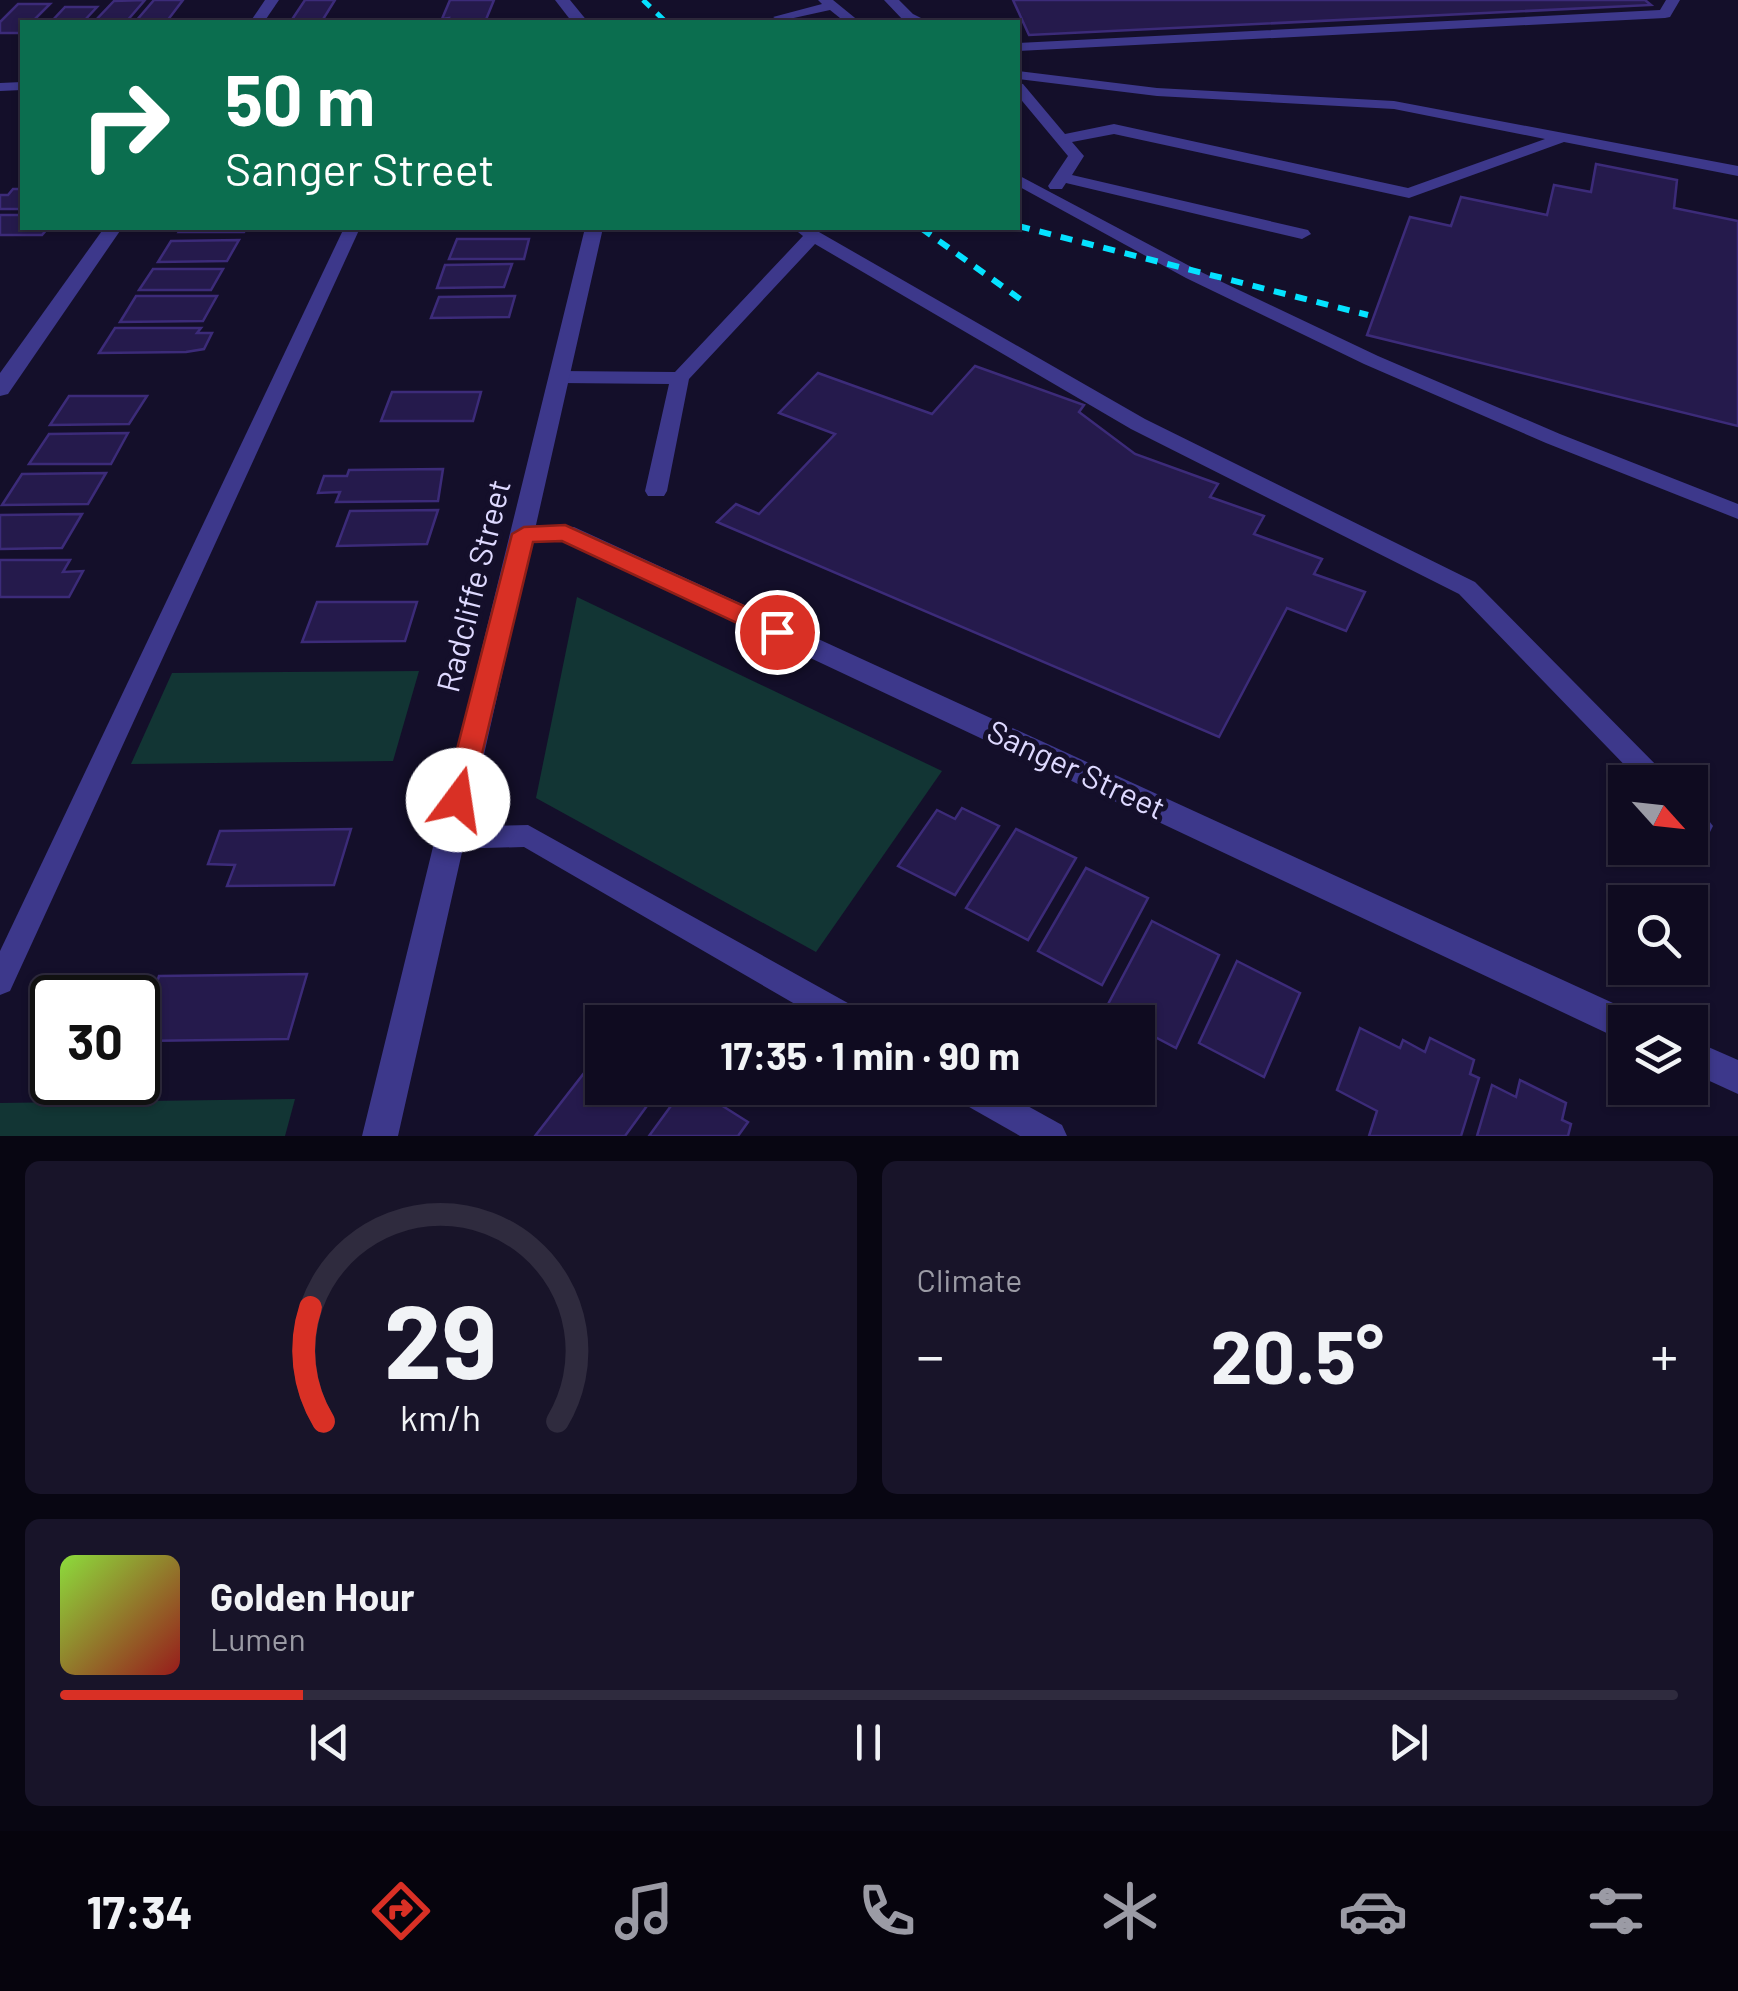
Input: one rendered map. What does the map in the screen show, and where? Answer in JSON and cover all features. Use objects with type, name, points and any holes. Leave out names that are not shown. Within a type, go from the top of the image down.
[{"type":"street","points":[[562,0],[578,20]]},
{"type":"street","points":[[0,388],[112,230]]},
{"type":"street","name":"Radcliffe Street","points":[[380,1136],[594,230]]},
{"type":"street","name":"Sanger Street","points":[[524,534],[565,533],[1608,1017]]},
{"type":"street","points":[[1708,1064],[1738,1078]]},
{"type":"lane","points":[[891,0],[915,20]]},
{"type":"lane","points":[[1020,47],[1665,14],[1672,0]]},
{"type":"lane","points":[[780,16],[828,3],[849,20]]},
{"type":"lane","points":[[1020,75],[1156,92],[1366,102],[1738,171]]},
{"type":"lane","points":[[1020,89],[1076,156],[1048,198]]},
{"type":"lane","points":[[1062,139],[1114,130],[1409,193],[1563,137]]},
{"type":"lane","points":[[1062,177],[1302,234]]},
{"type":"lane","points":[[1020,181],[1312,336],[1575,449],[1738,512]]},
{"type":"lane","points":[[0,982],[351,230]]},
{"type":"lane","points":[[656,491],[680,378],[806,232],[1138,424],[1467,588],[1640,765]]},
{"type":"lane","points":[[560,377],[680,378]]},
{"type":"lane","points":[[448,838],[528,836],[823,1005]]},
{"type":"lane","points":[[996,1105],[1051,1136]]},
{"type":"green space","points":[[577,597],[942,771],[816,952],[536,798]]},
{"type":"green space","points":[[419,671],[393,761],[131,764],[172,673]]},
{"type":"green space","points":[[295,1099],[285,1136],[0,1136],[0,1103],[160,1105],[160,1101]]},
{"type":"building","points":[[145,0],[128,20],[96,20],[114,1]]},
{"type":"building","points":[[154,0],[183,0],[168,20],[137,20]]},
{"type":"building","points":[[305,0],[335,0],[323,20],[292,20]]},
{"type":"building","points":[[450,0],[494,0],[486,20],[442,19]]},
{"type":"building","points":[[1013,0],[1645,0],[1651,5],[1029,35]]},
{"type":"building","points":[[18,4],[50,4],[34,20],[20,20],[20,33],[0,33],[0,22]]},
{"type":"building","points":[[65,7],[97,7],[85,20],[53,20]]},
{"type":"building","points":[[1596,164],[1677,180],[1674,208],[1738,221],[1738,426],[1367,335],[1410,217],[1451,226],[1461,197],[1547,215],[1554,185],[1591,192]]},
{"type":"building","points":[[13,189],[20,189],[20,209],[0,209],[0,195],[8,195]]},
{"type":"building","points":[[0,215],[20,215],[20,230],[46,230],[42,235],[0,235]]},
{"type":"building","points":[[180,230],[246,230],[244,232]]},
{"type":"building","points":[[457,239],[529,239],[524,259],[449,259]]},
{"type":"building","points":[[239,240],[227,261],[158,262],[171,241]]},
{"type":"building","points":[[512,264],[504,287],[437,288],[445,265]]},
{"type":"building","points":[[153,269],[223,269],[211,290],[139,290]]},
{"type":"building","points":[[136,296],[217,296],[203,321],[120,322]]},
{"type":"building","points":[[515,296],[509,317],[431,318],[439,297]]},
{"type":"building","points":[[115,328],[201,328],[197,333],[212,333],[204,349],[99,353]]},
{"type":"building","points":[[975,366],[1084,405],[1079,412],[1135,454],[1218,484],[1210,497],[1264,516],[1254,534],[1322,559],[1314,574],[1365,592],[1346,631],[1287,608],[1219,737],[717,522],[736,504],[759,514],[835,434],[779,413],[818,373],[932,414]]},
{"type":"building","points":[[392,392],[481,392],[473,421],[381,421]]},
{"type":"building","points":[[69,396],[147,396],[129,424],[50,425]]},
{"type":"building","points":[[128,433],[111,464],[29,464],[49,434]]},
{"type":"building","points":[[443,469],[438,501],[336,502],[340,492],[318,493],[324,476],[347,476],[349,470]]},
{"type":"building","points":[[106,473],[88,504],[2,505],[22,474]]},
{"type":"building","points":[[438,510],[427,544],[337,546],[350,511]]},
{"type":"building","points":[[82,514],[62,548],[0,549],[0,515]]},
{"type":"building","points":[[0,560],[70,560],[63,572],[83,571],[69,597],[0,597]]},
{"type":"building","points":[[317,602],[417,602],[405,641],[302,642]]},
{"type":"building","points":[[962,808],[999,826],[955,895],[898,866],[937,810],[955,819]]},
{"type":"building","points":[[351,829],[334,885],[227,886],[235,865],[208,864],[220,831]]},
{"type":"building","points":[[1016,829],[1076,858],[1028,940],[966,908]]},
{"type":"building","points":[[1086,868],[1148,898],[1102,985],[1038,951]]},
{"type":"building","points":[[1152,921],[1219,955],[1176,1048],[1155,1037],[1155,1005],[1108,1005]]},
{"type":"building","points":[[1237,961],[1300,993],[1264,1077],[1199,1043]]},
{"type":"building","points":[[307,974],[288,1039],[160,1041],[160,976]]},
{"type":"building","points":[[1360,1028],[1400,1048],[1403,1040],[1425,1052],[1430,1038],[1474,1060],[1470,1074],[1479,1078],[1461,1136],[1369,1136],[1377,1111],[1337,1090]]},
{"type":"building","points":[[585,1072],[585,1105],[648,1105],[625,1136],[535,1136]]},
{"type":"building","points":[[1520,1080],[1566,1103],[1562,1120],[1571,1124],[1568,1136],[1477,1136],[1492,1085],[1516,1097]]},
{"type":"building","points":[[672,1105],[721,1105],[748,1122],[738,1136],[649,1136]]},
{"type":"railway","points":[[643,0],[664,20]]},
{"type":"railway","points":[[1020,227],[1368,315]]},
{"type":"railway","points":[[924,230],[1027,304]]},
{"type":"route","points":[[458,800],[524,534],[565,533],[777,632]]}]
